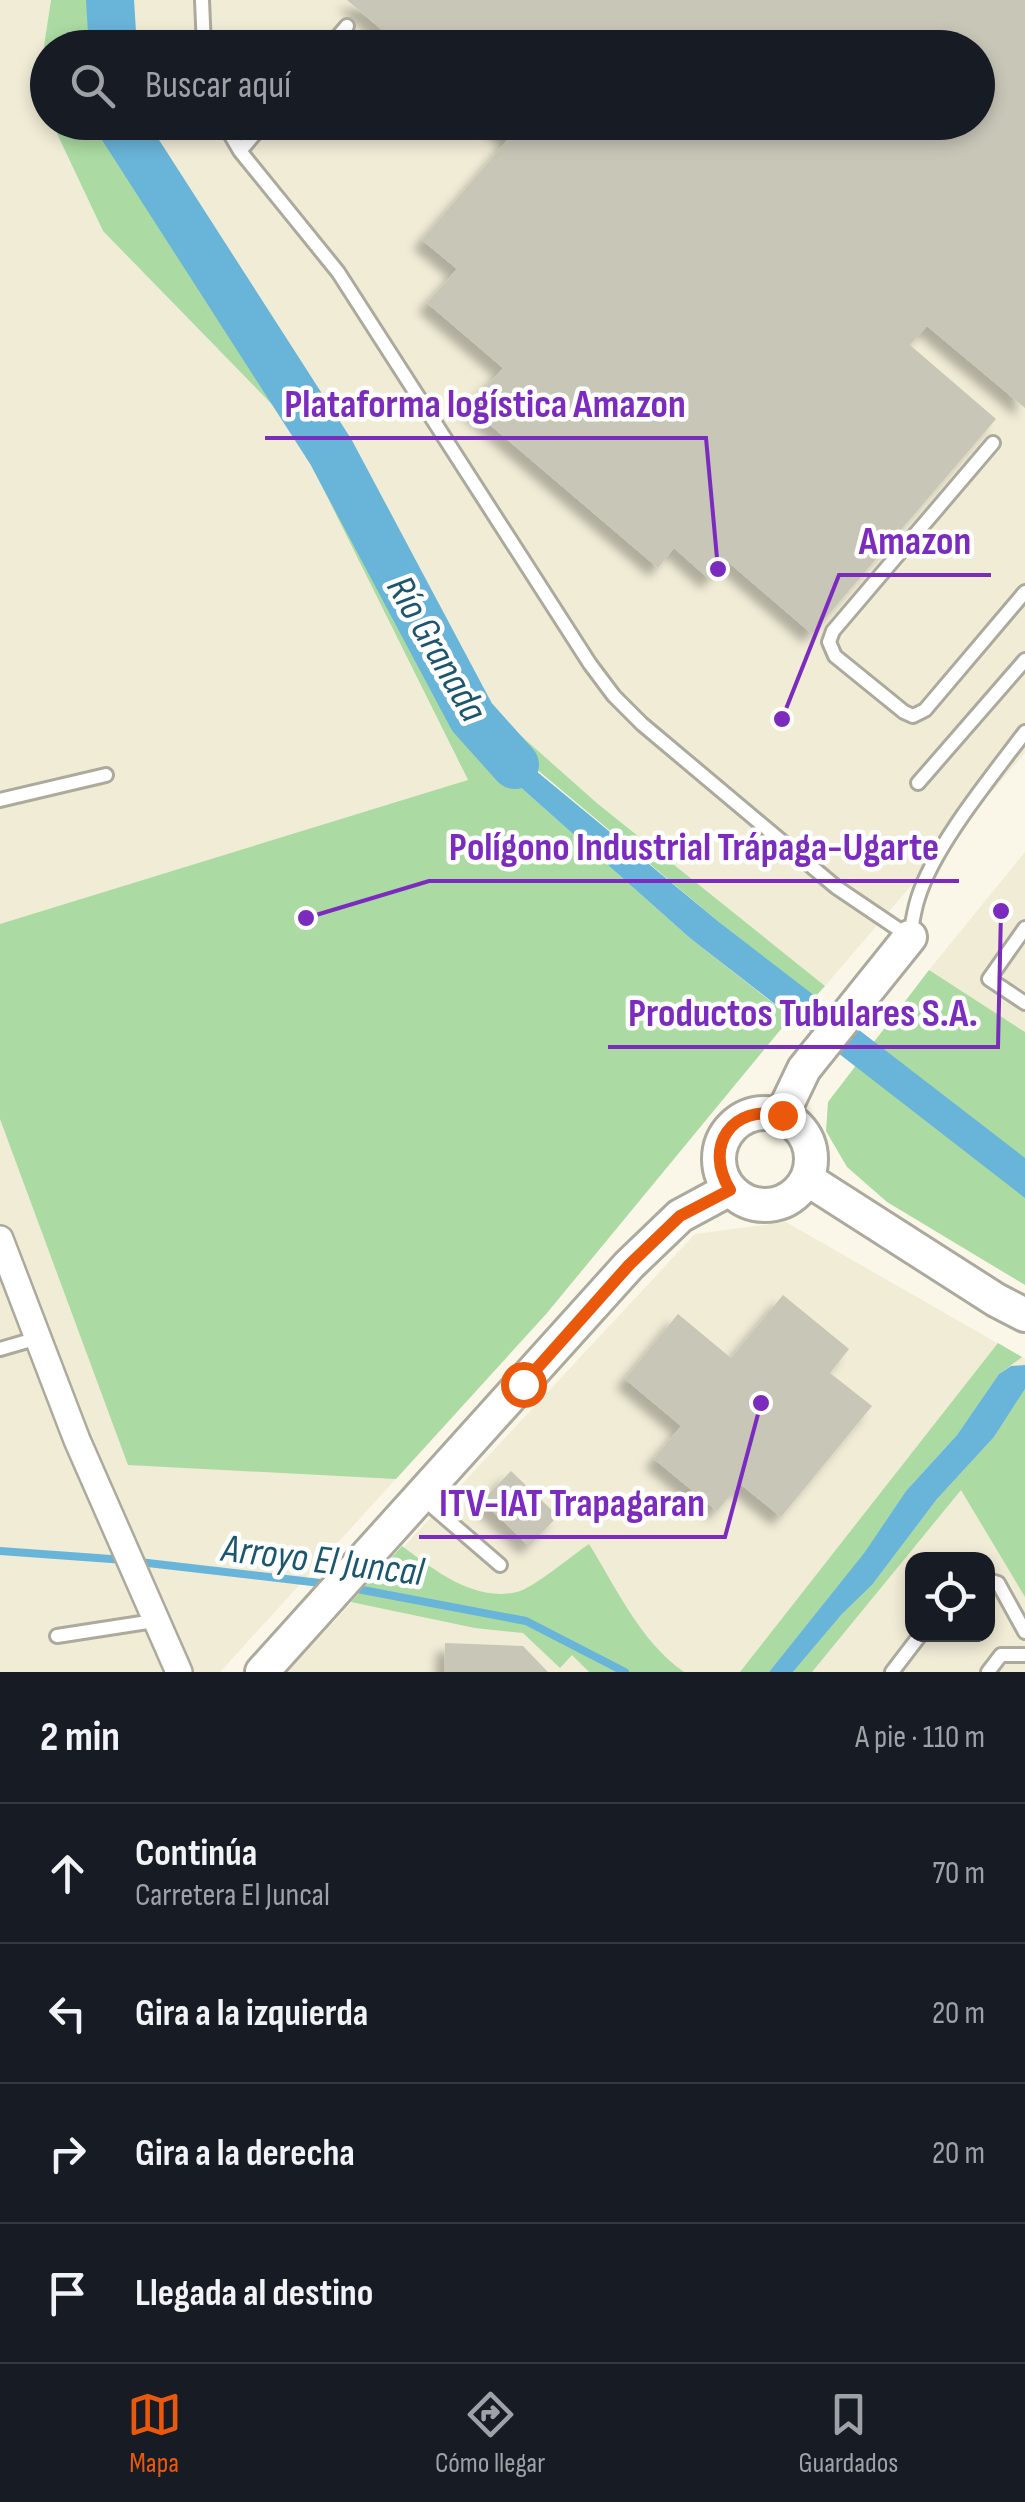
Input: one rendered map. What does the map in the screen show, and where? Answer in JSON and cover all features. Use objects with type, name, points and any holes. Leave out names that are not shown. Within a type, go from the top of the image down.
[{"type":"street","points":[[782,1115],[804,1070],[910,936]]},
{"type":"street","points":[[751,1114],[782,1115],[795,1123],[811,1149],[808,1179],[786,1201],[756,1205],[742,1199],[730,1190],[718,1161],[726,1132],[751,1114]]},
{"type":"street","points":[[808,1179],[1025,1315]]},
{"type":"street","points":[[262,1672],[629,1265],[680,1216],[730,1190]]},
{"type":"street","points":[[0,1239],[139,1587],[179,1672]]},
{"type":"lane","points":[[202,0],[203,30]]},
{"type":"lane","points":[[344,30],[347,26]]},
{"type":"lane","points":[[233,140],[338,272],[614,696],[836,887],[910,936],[919,896],[930,872],[1025,732]]},
{"type":"lane","points":[[240,152],[250,140]]},
{"type":"lane","points":[[993,443],[833,630],[829,642],[836,656],[913,716],[926,710],[1025,592]]},
{"type":"lane","points":[[918,783],[1025,660]]},
{"type":"lane","points":[[0,800],[106,775]]},
{"type":"lane","points":[[1024,933],[989,978],[1025,1003]]},
{"type":"lane","points":[[0,1349],[38,1338]]},
{"type":"lane","points":[[422,1498],[500,1565]]},
{"type":"lane","points":[[995,1582],[1025,1632]]},
{"type":"lane","points":[[57,1636],[154,1621]]},
{"type":"lane","points":[[892,1672],[914,1642]]},
{"type":"lane","points":[[988,1672],[1001,1655],[1025,1655]]},
{"type":"shaded area","points":[[0,0],[51,0],[46,30],[30,30],[30,140],[60,140],[103,231],[291,424],[468,781],[547,1313],[220,1672],[0,1672]]},
{"type":"shaded area","points":[[122,0],[1025,0],[1025,753],[825,986],[598,804],[475,695],[346,442],[219,257],[147,140],[995,140],[995,30],[125,30]]},
{"type":"shaded area","points":[[1025,852],[1025,1032],[929,970]]},
{"type":"shaded area","points":[[786,1222],[1025,1359],[1025,1672],[287,1672],[695,1234]]},
{"type":"green space","points":[[51,0],[122,0],[125,30],[46,30]]},
{"type":"green space","points":[[60,140],[147,140],[219,257],[346,442],[475,695],[598,804],[825,986],[815,997],[522,757],[509,777],[691,939],[791,1017],[547,1313],[396,1479],[128,1465],[0,1119],[0,924],[468,780],[291,424],[103,231]]},
{"type":"green space","points":[[929,970],[1025,1032],[1025,1285],[887,1202],[847,1167],[826,1131],[828,1102]]},
{"type":"green space","points":[[998,1343],[1022,1357],[999,1374],[957,1435],[906,1491],[865,1553],[769,1672],[740,1672]]},
{"type":"green space","points":[[1025,1389],[1025,1597],[961,1490],[910,1552],[905,1552],[905,1558],[812,1672],[793,1672],[872,1585],[937,1499],[994,1437]]},
{"type":"green space","points":[[589,1544],[642,1630],[684,1672],[589,1672],[572,1655],[560,1668],[523,1633],[475,1628],[351,1602],[402,1546],[455,1582],[501,1594],[532,1585]]},
{"type":"water","points":[[472,718],[719,922],[1025,1158],[1025,1198],[691,939],[509,777]]},
{"type":"water","points":[[1025,1365],[1025,1389],[994,1437],[937,1499],[872,1585],[793,1672],[769,1672],[865,1552],[906,1491],[957,1435],[999,1374],[1011,1366]]},
{"type":"building","points":[[347,0],[1025,0],[1025,408],[927,326],[910,345],[996,419],[812,634],[727,561],[710,580],[674,548],[658,568],[469,407],[503,368],[427,303],[457,269],[422,240],[507,140],[995,140],[995,30],[382,30]]},
{"type":"building","points":[[783,1295],[849,1349],[830,1373],[872,1406],[781,1517],[740,1484],[717,1511],[654,1459],[681,1426],[625,1379],[678,1314],[731,1358]]},
{"type":"building","points":[[511,1471],[558,1516],[529,1546],[482,1501]]},
{"type":"building","points":[[445,1643],[523,1646],[548,1672],[444,1672]]},
{"type":"waterway","name":"Río Granada","points":[[110,0],[112,30]]},
{"type":"waterway","name":"Río Granada","points":[[131,140],[331,452],[472,717],[515,765]]},
{"type":"waterway","name":"Arroyo El Juncal","points":[[0,1551],[125,1560]]},
{"type":"waterway","name":"Arroyo El Juncal","points":[[139,1562],[329,1584]]},
{"type":"waterway","name":"Arroyo El Juncal","points":[[352,1588],[526,1621],[625,1672]]},
{"type":"place","name":"Plataforma logística Amazon","points":[[718,569]]},
{"type":"place","name":"Amazon","points":[[782,719]]},
{"type":"place","name":"Productos Tubulares S.A.","points":[[1001,911]]},
{"type":"place","name":"Polígono Industrial Trápaga-Ugarte","points":[[306,918]]},
{"type":"place","name":"ITV-IAT Trapagaran","points":[[761,1403]]},
{"type":"route","points":[[523,1384],[629,1265],[680,1216],[730,1190],[718,1161],[726,1132],[751,1114],[782,1115]]}]
